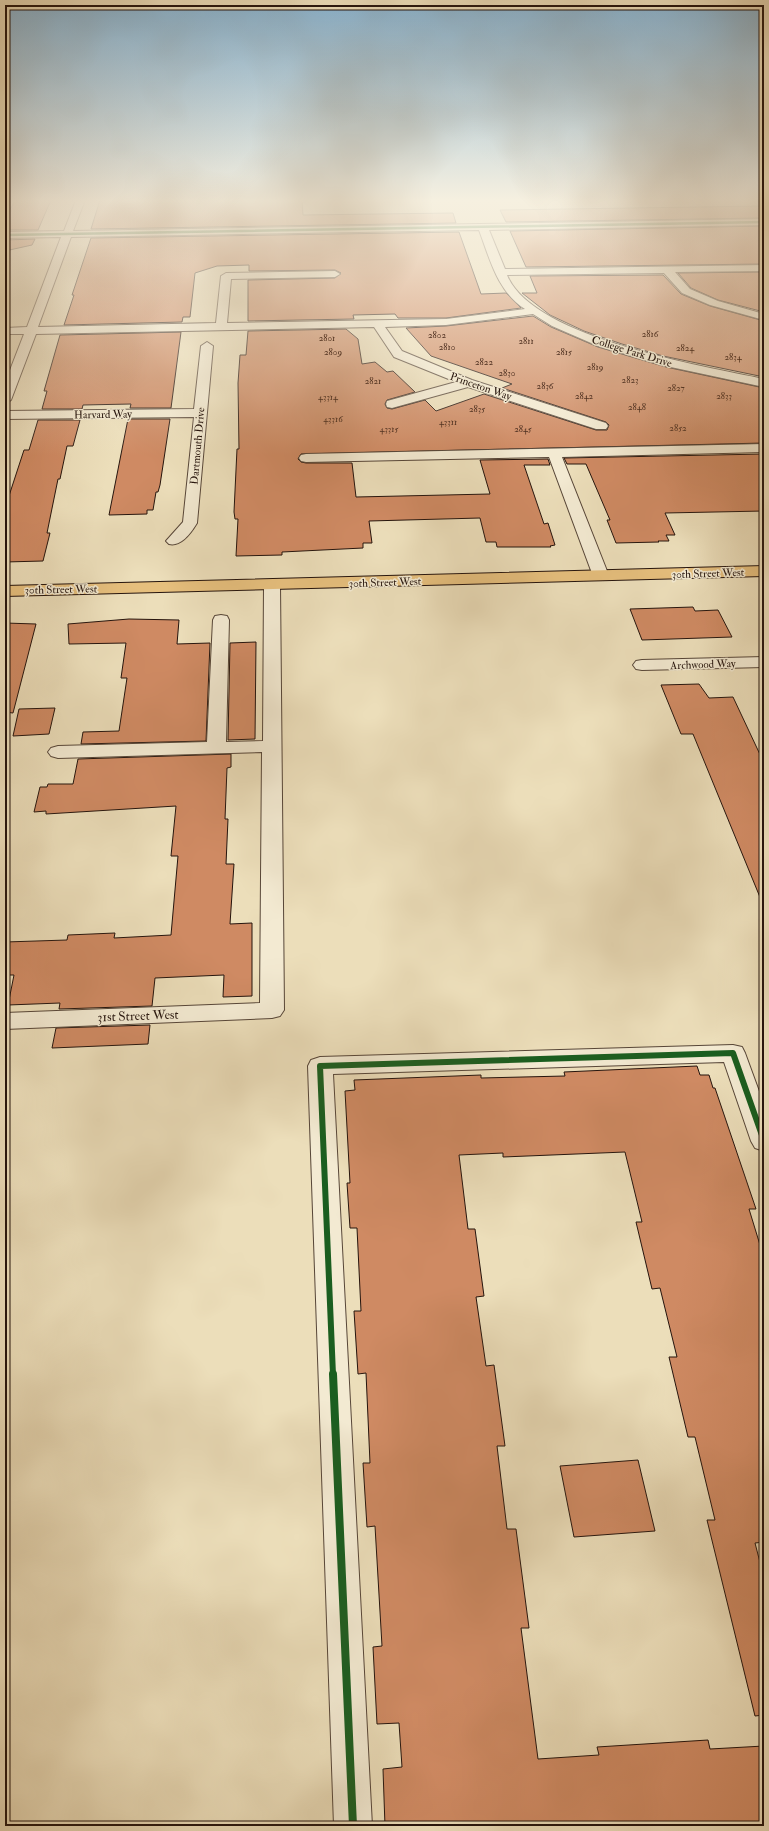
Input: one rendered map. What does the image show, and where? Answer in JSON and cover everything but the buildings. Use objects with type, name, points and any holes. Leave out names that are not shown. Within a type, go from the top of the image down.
[{"type":"main road","name":"30th Street West","points":[[5,591],[764,571]]},
{"type":"street","points":[[5,400],[9,378],[32,331],[49,285]]},
{"type":"street","points":[[221,326],[225,285]]},
{"type":"street","name":"College Park Drive","points":[[507,285],[515,295],[534,311],[556,324],[602,344],[666,362],[764,383]]},
{"type":"street","points":[[681,285],[686,291],[714,303],[764,317]]},
{"type":"street","points":[[5,331],[446,322],[534,311]]},
{"type":"street","name":"Princeton Way","points":[[377,323],[398,354],[468,383],[600,426]]},
{"type":"street","name":"Dartmouth Drive","points":[[174,541],[190,524],[207,346]]},
{"type":"street","points":[[392,404],[468,383]]},
{"type":"street","name":"Harvard Way","points":[[5,415],[200,413]]},
{"type":"street","points":[[306,458],[764,448]]},
{"type":"street","points":[[554,453],[601,576]]},
{"type":"street","points":[[58,752],[272,746],[272,585]]},
{"type":"street","points":[[216,748],[221,620]]},
{"type":"street","name":"Archwood Way","points":[[642,665],[764,662]]},
{"type":"street","name":"31st Street West","points":[[5,1020],[272,1010],[272,746]]},
{"type":"street","points":[[353,1826],[320,1066],[733,1053],[764,1142]]},
{"type":"cycle path","points":[[353,1826],[320,1066],[733,1053],[764,1141]]}]
